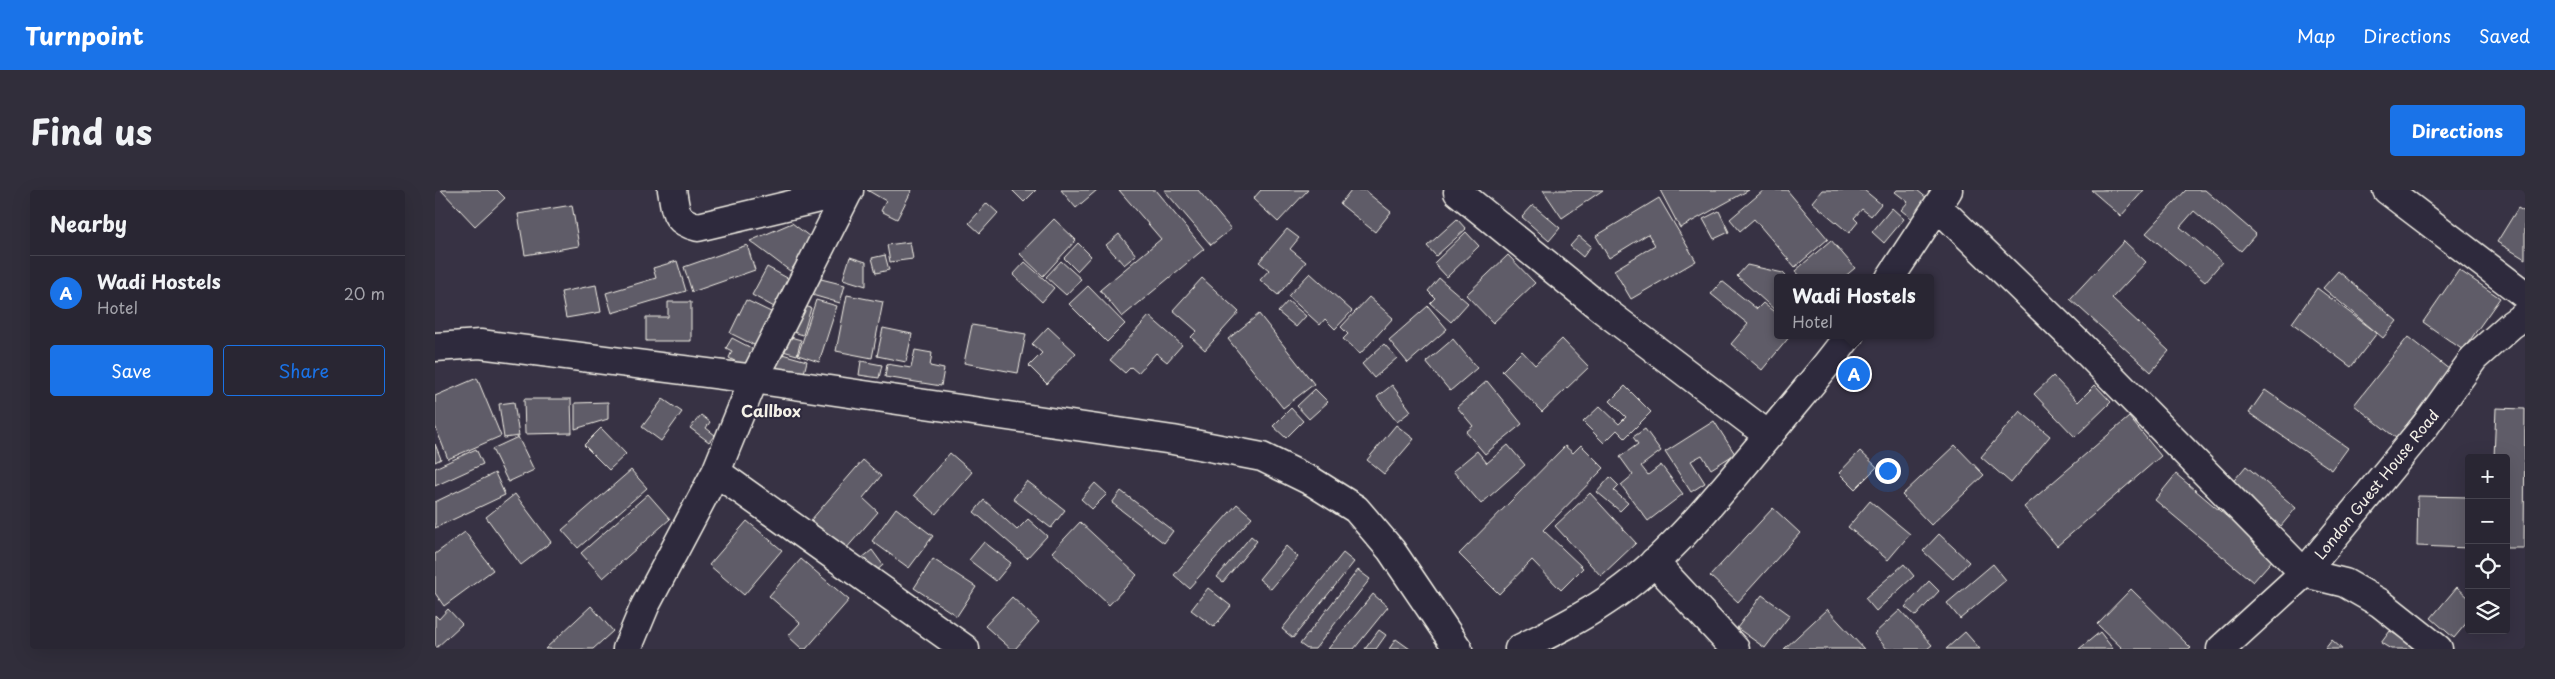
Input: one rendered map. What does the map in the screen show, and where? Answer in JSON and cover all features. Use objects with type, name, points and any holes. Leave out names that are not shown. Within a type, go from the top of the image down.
[{"type":"street","points":[[673,190],[676,215],[681,221],[698,227],[849,190]]},
{"type":"street","points":[[627,649],[645,606],[716,472],[753,379],[849,190]]},
{"type":"street","points":[[2387,190],[2525,295]]},
{"type":"street","points":[[1458,192],[1602,309],[1768,435]]},
{"type":"street","points":[[1893,274],[1943,199],[2081,346],[2304,573],[2345,583],[2373,599],[2438,649]]},
{"type":"street","name":"London Guest House Road","points":[[2221,649],[2304,573],[2425,426],[2474,358],[2511,324],[2525,315]]},
{"type":"street","points":[[1519,649],[1571,624],[1607,600],[1654,562],[1695,521],[1833,358],[1846,339]]},
{"type":"street","points":[[435,347],[479,344],[753,379],[1173,440],[1262,457],[1313,482],[1356,509],[1391,550],[1458,649]]},
{"type":"street","points":[[716,472],[965,649]]},
{"type":"street","points":[[1654,562],[1735,649]]},
{"type":"building","points":[[441,190],[497,190],[505,198],[475,226]]},
{"type":"building","points":[[867,190],[912,190],[897,219],[881,211],[886,201]]},
{"type":"building","points":[[1012,190],[1036,190],[1024,202]]},
{"type":"building","points":[[1061,190],[1097,190],[1076,208]]},
{"type":"building","points":[[1119,190],[1155,190],[1204,249],[1122,317],[1100,290],[1161,239]]},
{"type":"building","points":[[1164,190],[1198,190],[1231,229],[1211,245]]},
{"type":"building","points":[[1261,190],[1308,190],[1278,222],[1253,199]]},
{"type":"building","points":[[1351,190],[1364,190],[1391,212],[1375,232],[1340,204]]},
{"type":"building","points":[[1543,190],[1603,190],[1562,218]]},
{"type":"building","points":[[1660,190],[1749,190],[1680,228]]},
{"type":"building","points":[[1764,190],[1787,190],[1828,239],[1795,267],[1754,219],[1740,231],[1730,219]]},
{"type":"building","points":[[1822,190],[1864,190],[1881,204],[1871,216],[1862,209],[1854,218],[1858,222],[1849,233],[1812,202]]},
{"type":"building","points":[[1897,190],[1917,190],[1928,199],[1912,219],[1901,210],[1908,202],[1895,192]]},
{"type":"building","points":[[2091,190],[2144,190],[2121,216]]},
{"type":"building","points":[[2186,190],[2205,190],[2256,234],[2241,251],[2194,211],[2180,227],[2222,262],[2205,282],[2146,233]]},
{"type":"building","points":[[1659,198],[1696,261],[1631,299],[1614,270],[1655,245],[1648,234],[1609,258],[1596,236]]},
{"type":"building","points":[[987,203],[998,213],[980,233],[969,223]]},
{"type":"building","points":[[572,205],[579,246],[525,255],[518,214]]},
{"type":"building","points":[[1533,205],[1560,228],[1549,241],[1522,217]]},
{"type":"building","points":[[1892,208],[1904,219],[1884,243],[1872,232]]},
{"type":"building","points":[[2518,208],[2525,212],[2525,259],[2497,242]]},
{"type":"building","points":[[1719,211],[1729,232],[1714,239],[1703,219]]},
{"type":"building","points":[[1054,219],[1076,240],[1043,276],[1020,254]]},
{"type":"building","points":[[1457,219],[1466,229],[1436,256],[1427,246]]},
{"type":"building","points":[[792,223],[814,240],[790,271],[750,241]]},
{"type":"building","points":[[1287,229],[1299,238],[1290,249],[1306,262],[1278,295],[1260,280],[1269,270],[1259,262]]},
{"type":"building","points":[[1466,232],[1479,246],[1447,277],[1434,263]]},
{"type":"building","points":[[1119,234],[1136,255],[1124,265],[1106,245]]},
{"type":"building","points":[[1579,236],[1591,246],[1583,257],[1570,246]]},
{"type":"building","points":[[1831,240],[1855,268],[1848,274],[1797,274],[1795,271]]},
{"type":"building","points":[[2124,241],[2146,262],[2112,298],[2169,351],[2151,372],[2070,299]]},
{"type":"building","points":[[910,242],[913,259],[890,262],[887,245]]},
{"type":"building","points":[[1078,243],[1091,256],[1077,271],[1064,258]]},
{"type":"building","points":[[747,245],[755,270],[692,292],[684,267]]},
{"type":"building","points":[[885,255],[889,270],[876,273],[872,258]]},
{"type":"building","points":[[1508,255],[1535,283],[1493,323],[1466,295]]},
{"type":"building","points":[[850,257],[866,262],[866,286],[843,279]]},
{"type":"building","points":[[677,261],[686,291],[612,313],[606,293],[656,278],[653,268]]},
{"type":"building","points":[[1061,261],[1081,279],[1066,295],[1046,277]]},
{"type":"building","points":[[1025,262],[1054,288],[1042,302],[1013,275]]},
{"type":"building","points":[[1747,265],[1783,273],[1774,274],[1774,309],[1737,276]]},
{"type":"building","points":[[767,267],[791,280],[776,308],[752,295]]},
{"type":"building","points":[[2459,270],[2500,298],[2463,350],[2423,322]]},
{"type":"building","points":[[2338,271],[2397,321],[2383,338],[2323,288]]},
{"type":"building","points":[[1310,273],[1352,311],[1335,329],[1325,319],[1320,325],[1288,296]]},
{"type":"building","points":[[817,278],[845,285],[840,303],[812,295]]},
{"type":"building","points":[[1202,278],[1239,312],[1205,350],[1191,337],[1197,331],[1173,310]]},
{"type":"building","points":[[1439,278],[1468,303],[1451,322],[1430,303],[1435,298],[1428,291]]},
{"type":"building","points":[[1722,281],[1757,309],[1763,303],[1774,312],[1774,339],[1788,339],[1762,370],[1731,344],[1748,324],[1711,294]]},
{"type":"building","points":[[596,285],[601,312],[566,318],[561,292]]},
{"type":"building","points":[[1088,286],[1125,324],[1107,342],[1069,304]]},
{"type":"building","points":[[2317,288],[2377,333],[2351,367],[2292,323]]},
{"type":"building","points":[[847,295],[883,302],[872,358],[836,351]]},
{"type":"building","points":[[1369,297],[1393,318],[1360,354],[1343,339],[1348,334],[1341,327]]},
{"type":"building","points":[[746,300],[773,313],[756,346],[730,333]]},
{"type":"building","points":[[816,300],[837,306],[819,362],[798,355]]},
{"type":"building","points":[[1288,301],[1306,316],[1296,327],[1278,312]]},
{"type":"building","points":[[668,302],[691,302],[691,341],[646,341],[646,317],[668,317]]},
{"type":"building","points":[[798,304],[811,308],[803,335],[790,331]]},
{"type":"building","points":[[1428,306],[1447,329],[1408,363],[1389,340]]},
{"type":"building","points":[[1259,314],[1314,384],[1283,408],[1228,339]]},
{"type":"building","points":[[1149,316],[1182,345],[1167,362],[1156,353],[1138,373],[1131,367],[1125,373],[1110,360]]},
{"type":"building","points":[[972,325],[1026,334],[1018,373],[964,363]]},
{"type":"building","points":[[1048,327],[1076,353],[1047,384],[1029,366],[1042,353],[1032,344]]},
{"type":"building","points":[[883,328],[912,334],[906,362],[877,356]]},
{"type":"building","points":[[787,336],[801,340],[797,355],[783,351]]},
{"type":"building","points":[[2408,337],[2450,370],[2396,438],[2354,405]]},
{"type":"building","points":[[732,338],[755,350],[746,367],[729,358],[732,351],[726,348]]},
{"type":"building","points":[[1453,339],[1477,368],[1450,391],[1426,362]]},
{"type":"building","points":[[1562,339],[1589,367],[1542,412],[1502,371],[1522,351],[1535,365]]},
{"type":"building","points":[[1384,344],[1397,358],[1374,378],[1362,364]]},
{"type":"building","points":[[915,350],[932,353],[930,366],[944,369],[941,386],[885,377],[887,364],[911,368]]},
{"type":"building","points":[[775,352],[807,361],[803,377],[771,368]]},
{"type":"building","points":[[861,361],[882,365],[879,378],[859,375]]},
{"type":"building","points":[[2053,376],[2078,402],[2095,385],[2111,402],[2075,437],[2034,394]]},
{"type":"building","points":[[477,378],[501,436],[448,459],[435,426],[435,396]]},
{"type":"building","points":[[1487,381],[1522,424],[1485,454],[1466,432],[1473,426],[1457,407]]},
{"type":"building","points":[[1392,385],[1411,411],[1397,422],[1377,397]]},
{"type":"building","points":[[1625,386],[1651,412],[1625,438],[1617,430],[1604,443],[1583,422],[1600,406],[1619,424],[1626,417],[1610,401]]},
{"type":"building","points":[[1315,389],[1328,402],[1309,419],[1297,406]]},
{"type":"building","points":[[2265,390],[2348,448],[2332,470],[2249,413]]},
{"type":"building","points":[[524,399],[571,399],[572,433],[525,434]]},
{"type":"building","points":[[663,399],[682,412],[661,441],[642,427]]},
{"type":"building","points":[[514,402],[519,436],[504,438],[499,404]]},
{"type":"building","points":[[608,402],[608,419],[575,429],[575,403]]},
{"type":"building","points":[[1291,408],[1303,421],[1286,438],[1273,426]]},
{"type":"building","points":[[2496,408],[2525,409],[2524,548],[2510,548],[2510,454],[2494,454]]},
{"type":"building","points":[[2020,411],[2050,436],[2011,483],[1981,457]]},
{"type":"building","points":[[701,415],[710,422],[706,428],[715,435],[709,442],[690,428]]},
{"type":"building","points":[[2129,417],[2161,456],[2057,546],[2024,507]]},
{"type":"building","points":[[1714,421],[1735,454],[1711,469],[1702,455],[1691,461],[1705,483],[1691,492],[1665,452]]},
{"type":"building","points":[[1396,425],[1414,439],[1384,474],[1367,460]]},
{"type":"building","points":[[601,428],[626,454],[609,470],[584,445]]},
{"type":"building","points":[[1645,429],[1661,451],[1641,466],[1648,475],[1661,465],[1683,494],[1648,521],[1621,485],[1633,475],[1620,457],[1638,444],[1633,437]]},
{"type":"building","points":[[518,437],[534,470],[508,482],[492,449]]},
{"type":"building","points":[[435,444],[441,459],[435,462]]},
{"type":"building","points":[[1508,445],[1525,465],[1481,504],[1453,471],[1477,451],[1487,463]]},
{"type":"building","points":[[1581,445],[1604,468],[1543,530],[1583,568],[1561,590],[1532,560],[1499,594],[1459,554],[1565,446],[1573,453]]},
{"type":"building","points":[[1955,445],[1984,475],[1931,525],[1902,495]]},
{"type":"building","points":[[476,449],[483,464],[435,486],[435,468]]},
{"type":"building","points":[[1860,451],[1877,467],[1855,489],[1839,473]]},
{"type":"building","points":[[950,453],[972,472],[936,514],[914,495]]},
{"type":"building","points":[[863,460],[881,476],[863,498],[878,512],[845,550],[811,520]]},
{"type":"building","points":[[2246,466],[2296,508],[2281,526],[2231,484]]},
{"type":"building","points":[[631,470],[647,488],[578,548],[562,530]]},
{"type":"building","points":[[495,473],[505,495],[435,528],[435,502]]},
{"type":"building","points":[[2176,474],[2275,557],[2253,582],[2155,500]]},
{"type":"building","points":[[1610,477],[1619,486],[1614,491],[1628,503],[1620,511],[1597,492]]},
{"type":"building","points":[[1027,481],[1065,510],[1051,528],[1013,499]]},
{"type":"building","points":[[1095,483],[1107,494],[1092,509],[1081,499]]},
{"type":"building","points":[[1121,491],[1173,531],[1164,543],[1112,503]]},
{"type":"building","points":[[1590,493],[1636,543],[1601,576],[1555,526]]},
{"type":"building","points":[[515,494],[551,542],[521,565],[486,517]]},
{"type":"building","points":[[648,494],[670,519],[603,578],[581,553]]},
{"type":"building","points":[[2418,496],[2465,497],[2465,548],[2417,546]]},
{"type":"building","points":[[984,500],[1017,530],[1028,519],[1047,536],[1027,558],[974,512]]},
{"type":"building","points":[[1870,501],[1910,534],[1888,560],[1848,527]]},
{"type":"building","points":[[1237,504],[1252,517],[1189,588],[1174,575]]},
{"type":"building","points":[[896,508],[933,536],[909,568],[872,541]]},
{"type":"building","points":[[1773,508],[1800,533],[1738,602],[1710,576]]},
{"type":"building","points":[[747,521],[782,550],[744,595],[709,565]]},
{"type":"building","points":[[1080,522],[1137,575],[1109,605],[1052,552]]},
{"type":"building","points":[[465,532],[493,570],[444,606],[435,593],[435,554]]},
{"type":"building","points":[[1939,534],[1969,562],[1953,579],[1923,551]]},
{"type":"building","points":[[1251,536],[1257,541],[1223,582],[1217,577]]},
{"type":"building","points":[[984,542],[1011,563],[996,581],[969,560]]},
{"type":"building","points":[[1286,546],[1298,557],[1271,589],[1259,579]]},
{"type":"building","points":[[872,550],[883,565],[874,573],[862,558]]},
{"type":"building","points":[[1343,553],[1354,562],[1293,638],[1282,629]]},
{"type":"building","points":[[801,559],[849,600],[806,649],[802,649],[788,636],[800,623],[769,596]]},
{"type":"building","points":[[933,559],[976,587],[957,616],[914,588]]},
{"type":"building","points":[[1904,564],[1914,576],[1876,611],[1865,598]]},
{"type":"building","points":[[1993,564],[2006,580],[1960,619],[1947,603]]},
{"type":"building","points":[[1358,570],[1370,579],[1315,649],[1307,649],[1300,644]]},
{"type":"building","points":[[1929,581],[1939,591],[1916,616],[1905,607]]},
{"type":"building","points":[[2457,587],[2465,594],[2465,625],[2454,638],[2431,618]]},
{"type":"building","points":[[1208,588],[1231,606],[1214,627],[1191,610]]},
{"type":"building","points":[[2131,589],[2190,649],[2123,649],[2097,624]]},
{"type":"building","points":[[1373,594],[1388,607],[1354,649],[1328,649]]},
{"type":"building","points":[[1762,595],[1790,615],[1765,648],[1737,628]]},
{"type":"building","points":[[1012,597],[1039,622],[1015,649],[1011,649],[985,626]]},
{"type":"building","points":[[591,606],[613,631],[593,649],[545,649]]},
{"type":"building","points":[[448,609],[462,624],[435,649],[435,615],[439,619]]},
{"type":"building","points":[[1827,609],[1864,649],[1784,649]]},
{"type":"building","points":[[1900,610],[1932,645],[1927,649],[1887,649],[1874,634]]},
{"type":"building","points":[[1379,630],[1386,635],[1376,649],[1365,649]]},
{"type":"building","points":[[2390,631],[2419,649],[2391,649],[2381,643]]},
{"type":"building","points":[[1965,632],[1980,649],[1946,649]]},
{"type":"building","points":[[2100,632],[2113,649],[2079,649]]},
{"type":"building","points":[[1396,639],[1410,649],[1389,649]]},
{"type":"building","points":[[2332,640],[2342,649],[2325,649]]},
{"type":"place","name":"Wadi Hostels","points":[[1854,374]]},
{"type":"district","name":"Callbox","points":[[771,410]]}]
